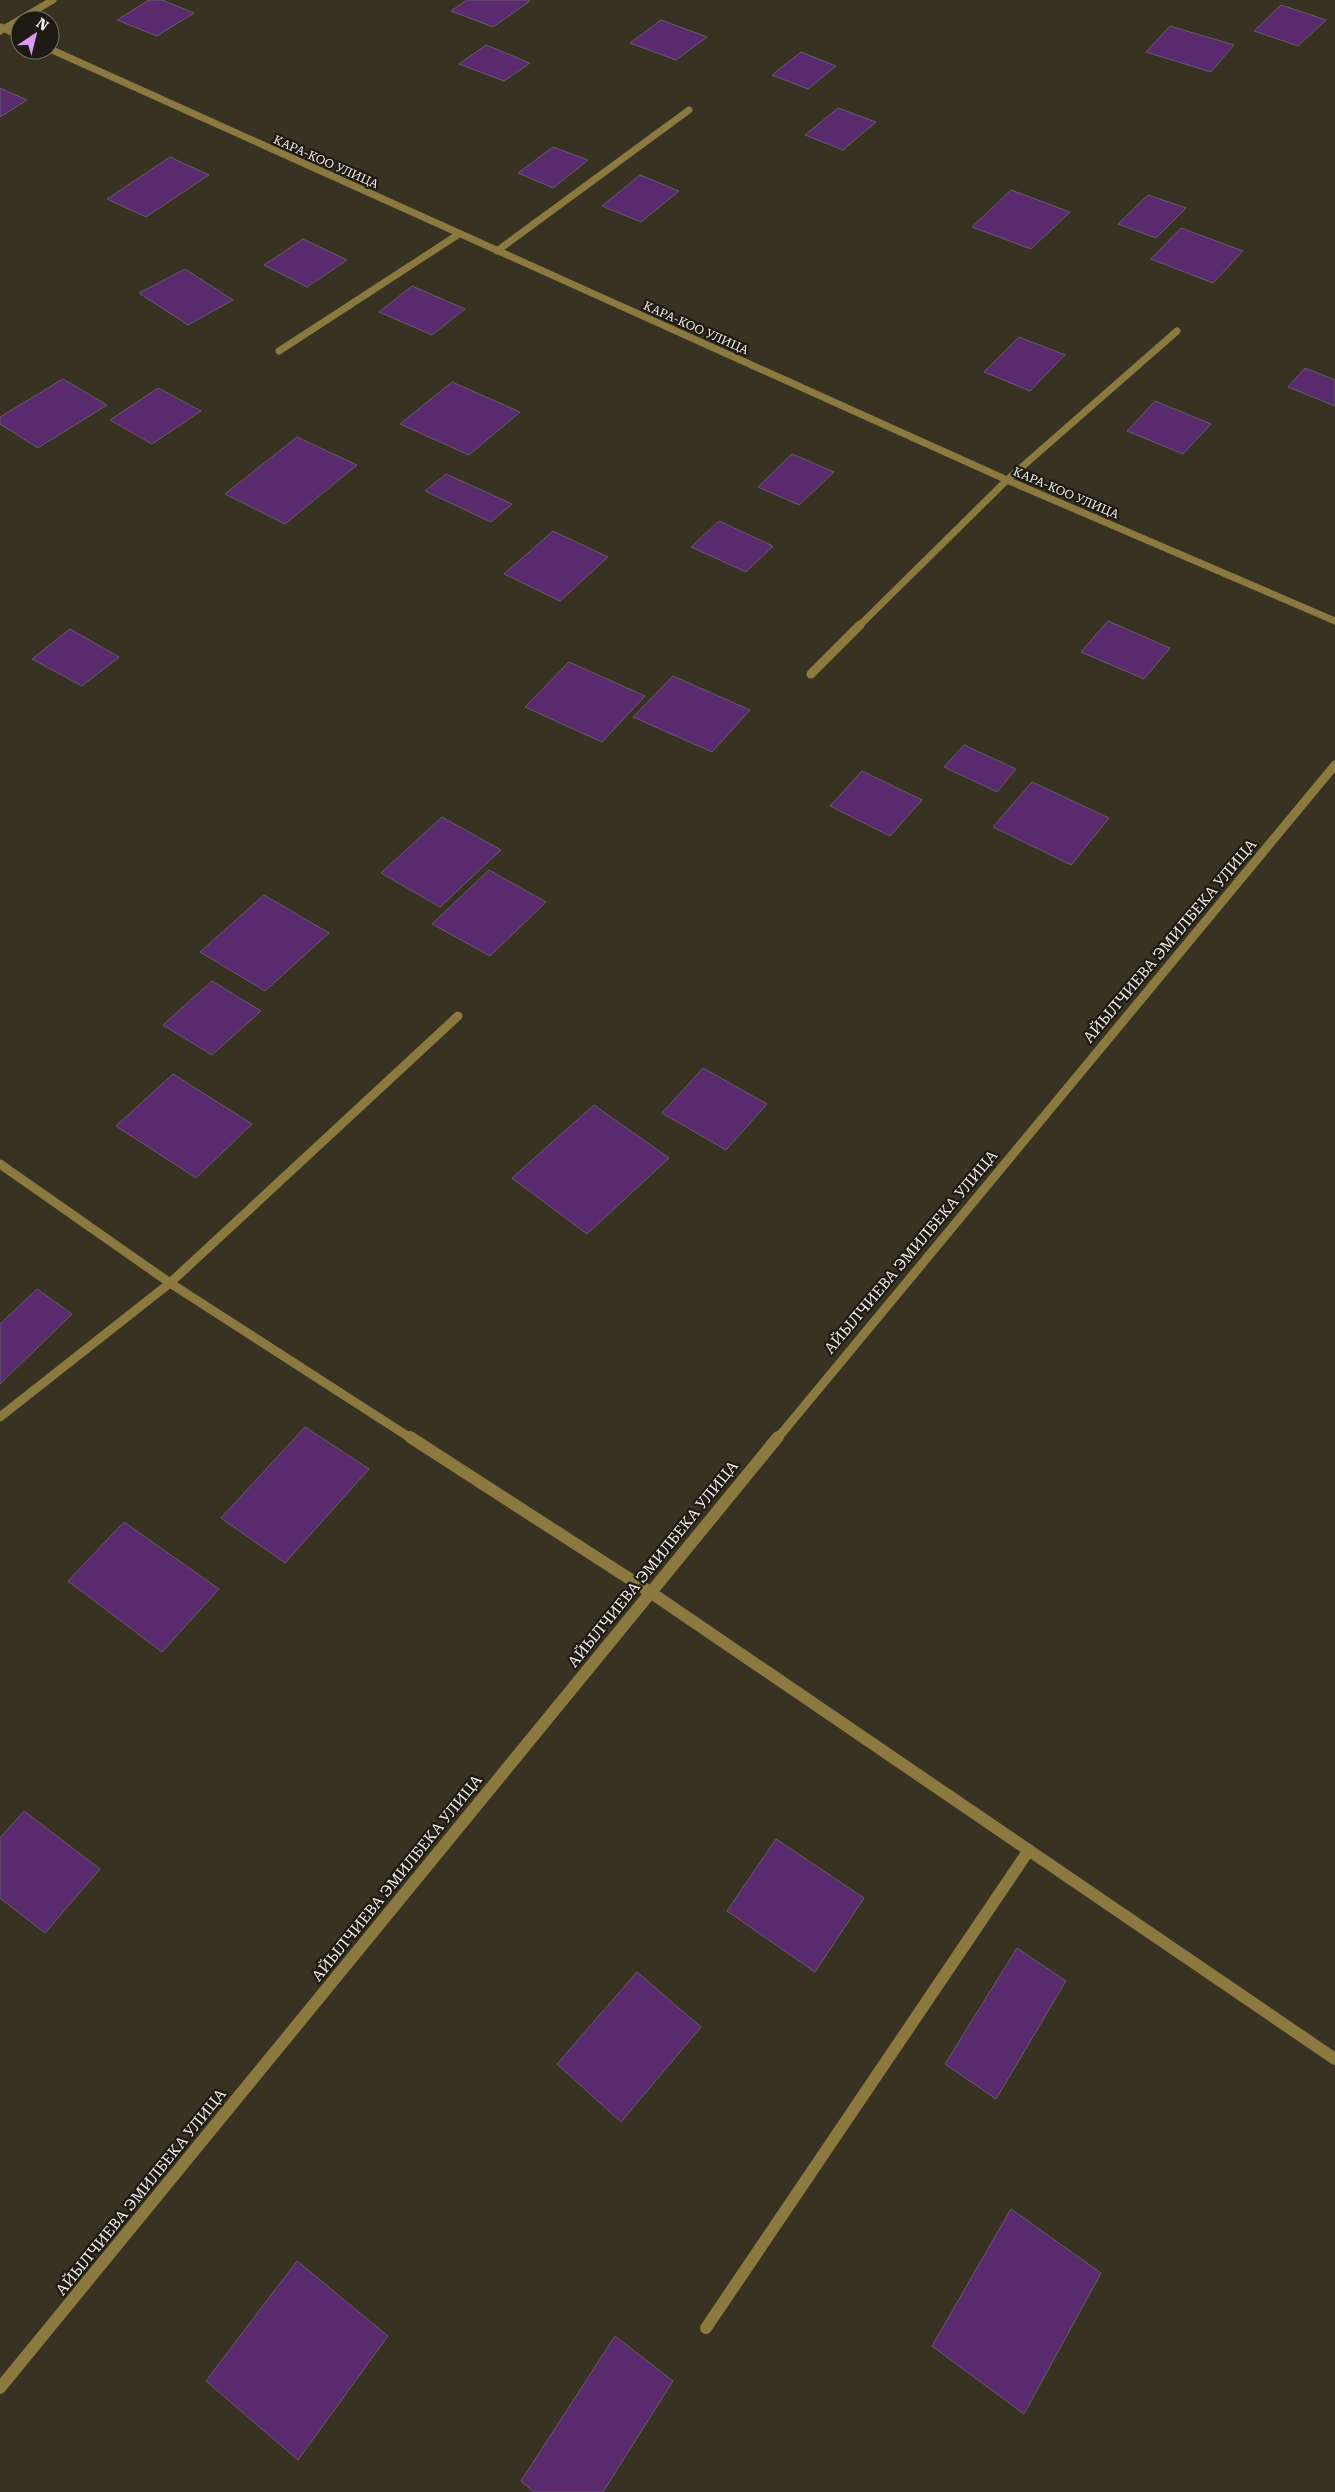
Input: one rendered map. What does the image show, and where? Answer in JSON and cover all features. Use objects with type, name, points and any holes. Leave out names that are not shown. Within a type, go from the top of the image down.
[{"type":"street","points":[[2,29],[53,0]]},
{"type":"street","name":"КАРА-КОО УЛИЦА","points":[[60,54],[1007,480],[1335,621]]},
{"type":"street","points":[[497,251],[689,110]]},
{"type":"street","points":[[279,351],[459,234]]},
{"type":"street","points":[[812,674],[1007,480],[1177,332]]},
{"type":"street","name":"АЙЫЛЧИЕВА ЭМИЛБЕКА УЛИЦА","points":[[0,2388],[650,1592],[1335,765]]},
{"type":"street","points":[[0,1417],[170,1283],[458,1016]]},
{"type":"street","points":[[0,1164],[170,1283],[650,1592],[1335,2059]]},
{"type":"street","points":[[706,2328],[1029,1850]]},
{"type":"building","points":[[149,0],[162,0],[194,13],[157,36],[117,20]]},
{"type":"building","points":[[467,0],[530,1],[493,27],[451,11]]},
{"type":"building","points":[[1281,5],[1326,20],[1298,46],[1254,31]]},
{"type":"building","points":[[661,20],[707,37],[676,60],[630,43]]},
{"type":"building","points":[[1170,26],[1234,45],[1211,72],[1146,52]]},
{"type":"building","points":[[486,45],[530,63],[504,81],[459,64]]},
{"type":"building","points":[[801,52],[836,66],[808,89],[772,75]]},
{"type":"building","points":[[0,88],[27,100],[0,117]]},
{"type":"building","points":[[838,108],[876,122],[843,150],[805,135]]},
{"type":"building","points":[[553,147],[588,160],[553,188],[518,173]]},
{"type":"building","points":[[170,157],[209,175],[146,217],[107,199]]},
{"type":"building","points":[[640,175],[679,191],[641,222],[602,206]]},
{"type":"building","points":[[1011,190],[1070,212],[1031,249],[972,227]]},
{"type":"building","points":[[1148,195],[1186,208],[1156,238],[1118,224]]},
{"type":"building","points":[[1181,228],[1243,251],[1213,283],[1151,259]]},
{"type":"building","points":[[303,239],[347,260],[307,287],[264,265]]},
{"type":"building","points":[[185,269],[233,300],[188,325],[139,293]]},
{"type":"building","points":[[412,286],[465,309],[432,335],[379,312]]},
{"type":"building","points":[[1019,337],[1065,355],[1030,391],[984,372]]},
{"type":"building","points":[[1305,368],[1335,380],[1335,406],[1288,387]]},
{"type":"building","points":[[63,379],[107,405],[38,448],[0,424],[0,417]]},
{"type":"building","points":[[452,382],[520,412],[469,455],[400,424]]},
{"type":"building","points":[[158,388],[201,411],[152,444],[110,420]]},
{"type":"building","points":[[1155,401],[1211,424],[1183,454],[1127,431]]},
{"type":"building","points":[[297,437],[357,465],[285,524],[225,494]]},
{"type":"building","points":[[792,454],[834,472],[799,505],[758,487]]},
{"type":"building","points":[[446,474],[512,504],[491,522],[425,491]]},
{"type":"building","points":[[719,521],[773,546],[746,572],[691,547]]},
{"type":"building","points":[[553,531],[608,557],[560,601],[504,574]]},
{"type":"building","points":[[1108,621],[1170,648],[1144,679],[1081,652]]},
{"type":"building","points":[[70,629],[119,657],[82,686],[32,659]]},
{"type":"building","points":[[569,662],[645,696],[602,742],[525,707]]},
{"type":"building","points":[[673,676],[750,710],[712,752],[633,717]]},
{"type":"building","points":[[964,745],[1016,769],[997,792],[944,767]]},
{"type":"building","points":[[862,771],[922,800],[890,836],[830,806]]},
{"type":"building","points":[[1032,782],[1109,818],[1071,865],[993,827]]},
{"type":"building","points":[[442,817],[501,850],[440,907],[381,873]]},
{"type":"building","points":[[489,870],[546,902],[490,956],[432,924]]},
{"type":"building","points":[[264,895],[329,933],[265,991],[200,952]]},
{"type":"building","points":[[212,981],[261,1011],[212,1055],[163,1025]]},
{"type":"building","points":[[703,1068],[767,1104],[726,1150],[662,1113]]},
{"type":"building","points":[[173,1074],[252,1124],[196,1178],[116,1126]]},
{"type":"building","points":[[594,1105],[669,1158],[587,1234],[512,1178]]},
{"type":"building","points":[[37,1289],[72,1314],[0,1384],[0,1324]]},
{"type":"building","points":[[305,1427],[369,1469],[285,1563],[221,1518]]},
{"type":"building","points":[[124,1522],[219,1589],[162,1652],[68,1581]]},
{"type":"building","points":[[24,1811],[100,1869],[45,1933],[0,1898],[0,1838]]},
{"type":"building","points":[[776,1839],[864,1898],[815,1972],[727,1911]]},
{"type":"building","points":[[1017,1948],[1066,1981],[996,2099],[945,2064]]},
{"type":"building","points":[[637,1972],[701,2027],[621,2122],[557,2064]]},
{"type":"building","points":[[1011,2209],[1101,2273],[1024,2414],[932,2346]]},
{"type":"building","points":[[297,2261],[388,2336],[298,2460],[206,2381]]},
{"type":"building","points":[[615,2336],[673,2381],[603,2492],[534,2492],[521,2481]]}]
